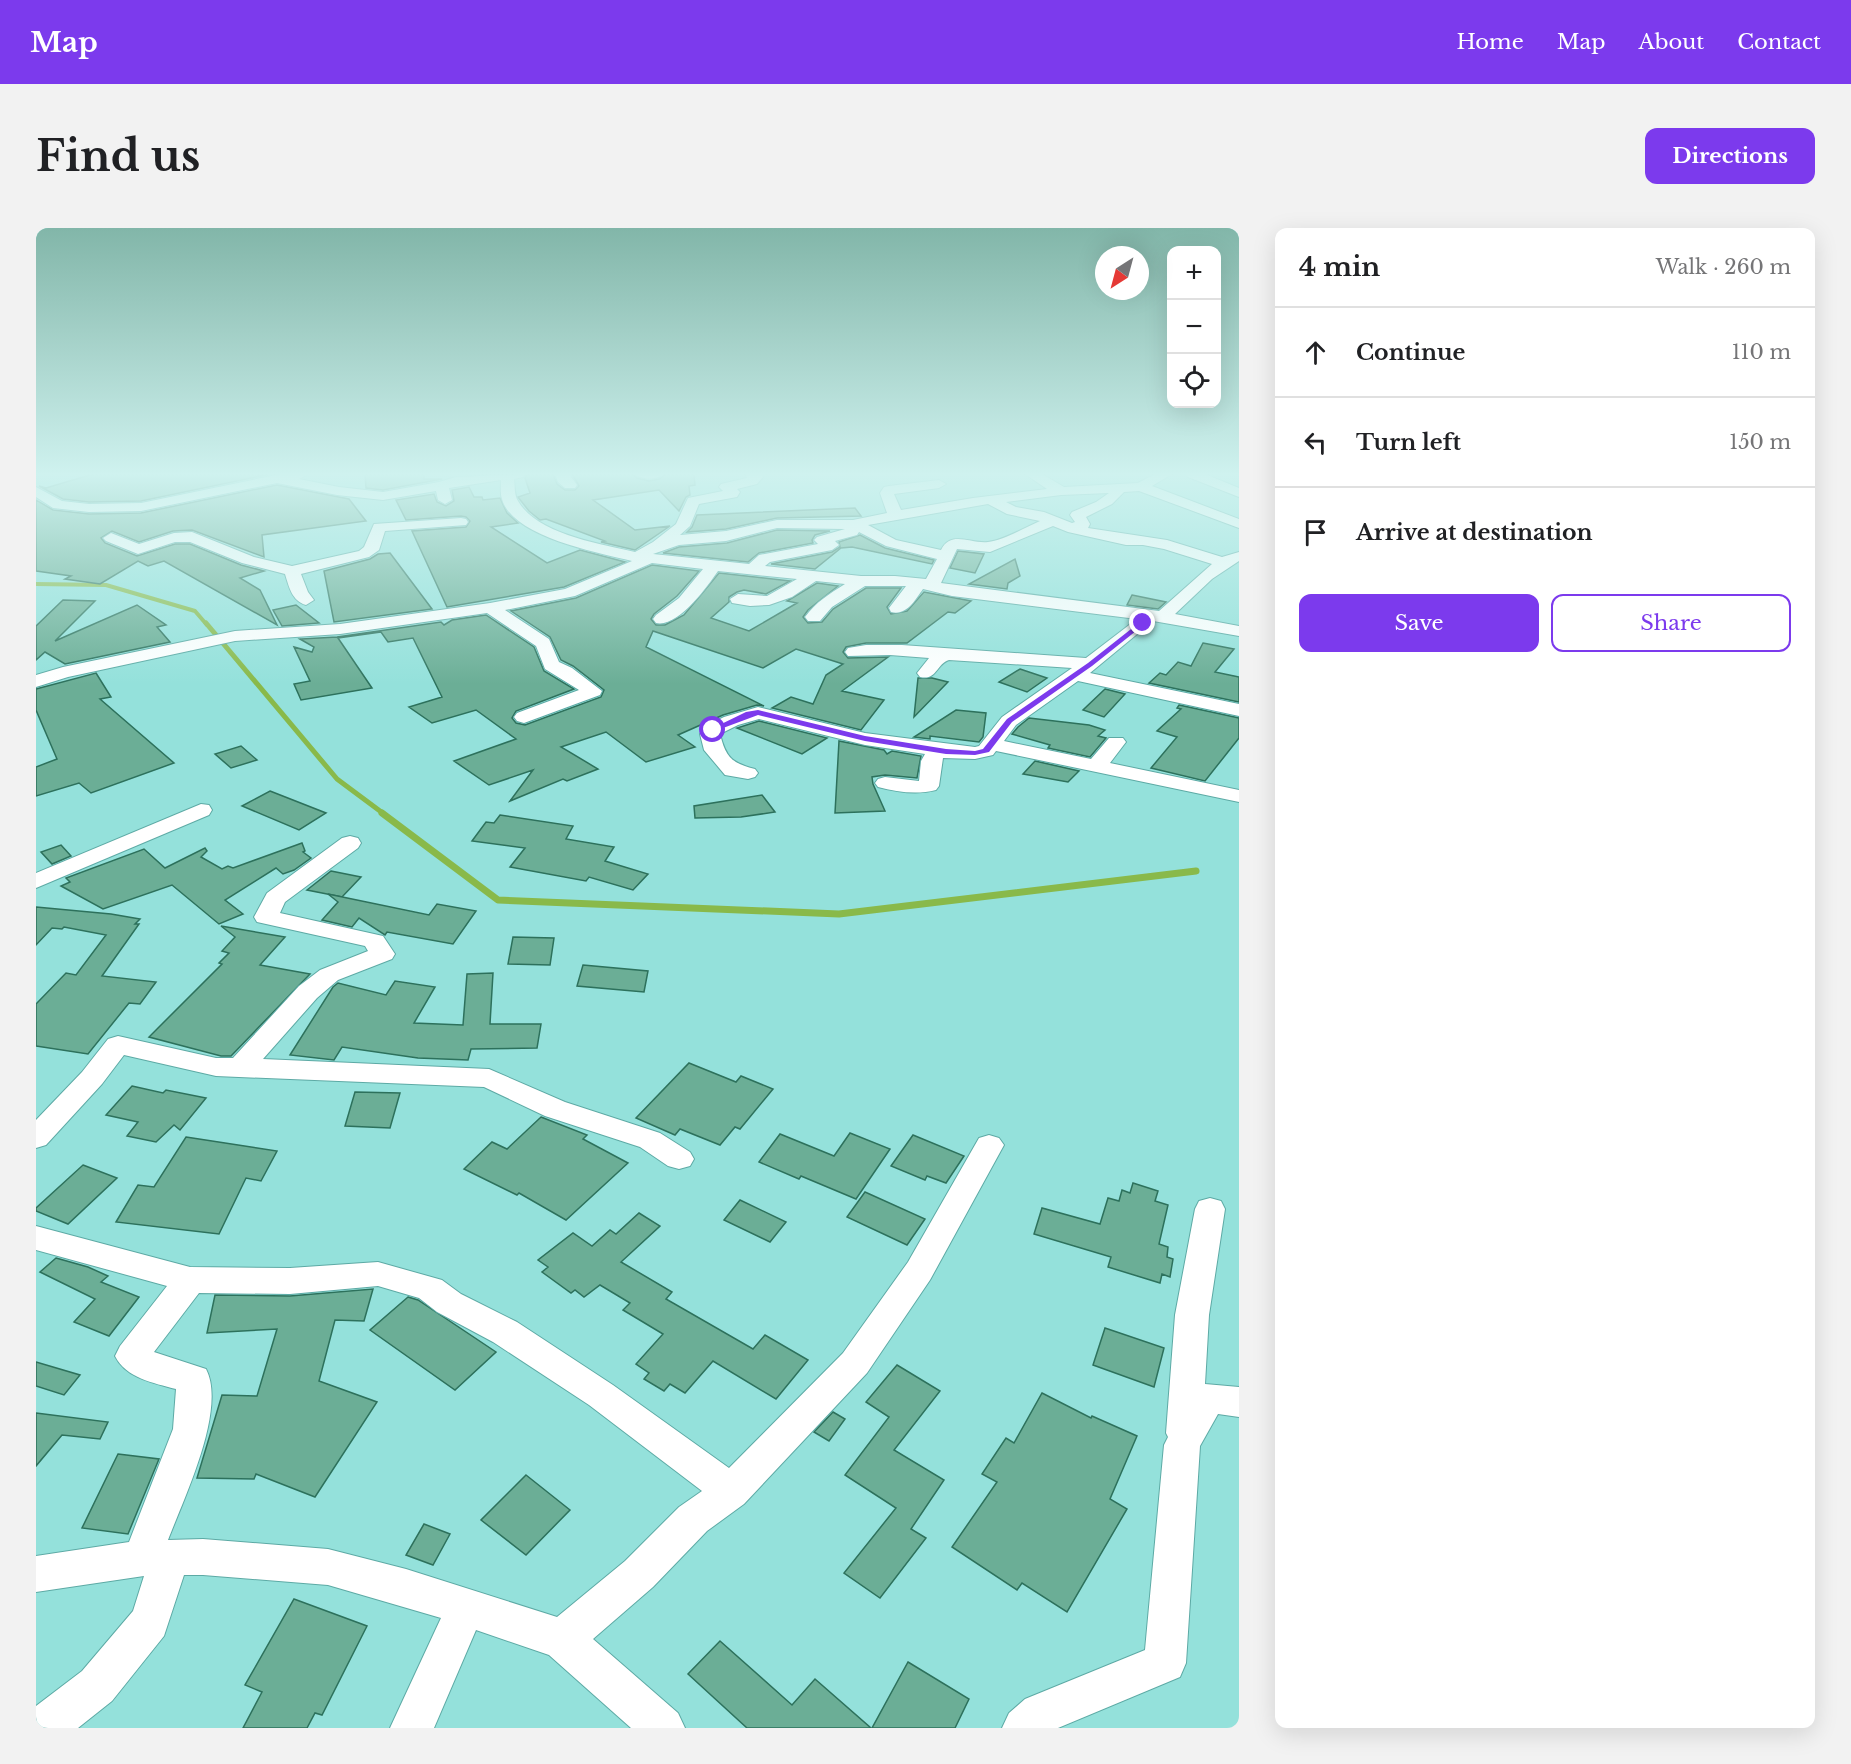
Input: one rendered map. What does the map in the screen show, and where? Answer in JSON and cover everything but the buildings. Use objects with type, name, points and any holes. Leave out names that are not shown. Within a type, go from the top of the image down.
[{"type":"street","points":[[126,544],[138,549],[154,544]]},
{"type":"street","points":[[209,544],[248,560],[292,571],[364,554],[371,550],[373,544]]},
{"type":"street","points":[[594,544],[714,565],[861,580],[887,579],[926,584],[952,591],[1156,616],[1239,631]]},
{"type":"street","points":[[648,554],[660,544]]},
{"type":"street","points":[[36,681],[63,672],[234,636],[340,629],[490,608],[569,593],[670,544]]},
{"type":"street","points":[[753,569],[765,558],[827,547],[831,545],[829,544]]},
{"type":"street","points":[[895,544],[945,556]]},
{"type":"street","points":[[897,608],[926,584],[951,546],[955,544]]},
{"type":"street","points":[[968,544],[990,546],[995,544]]},
{"type":"street","points":[[1167,544],[1223,562]]},
{"type":"street","points":[[1124,548],[1208,573]]},
{"type":"street","points":[[748,773],[732,771],[714,750],[710,734],[713,730],[758,712],[865,739],[946,752],[986,751],[1009,721],[1090,664],[1143,623],[1156,616],[1223,562],[1239,554]]},
{"type":"street","points":[[662,618],[677,609],[702,584],[714,565]]},
{"type":"street","points":[[292,571],[300,594],[306,600]]},
{"type":"street","points":[[738,599],[750,602],[773,601],[812,576]]},
{"type":"street","points":[[814,617],[826,603],[861,580]]},
{"type":"street","points":[[490,608],[543,643],[548,650],[551,665],[566,672],[593,691],[524,717]]},
{"type":"street","points":[[854,652],[872,649],[910,650],[949,655],[1090,664]]},
{"type":"street","points":[[926,673],[938,658],[949,655]]},
{"type":"street","points":[[1074,675],[1239,710]]},
{"type":"street","points":[[1096,766],[1116,742]]},
{"type":"street","points":[[992,744],[1239,796]]},
{"type":"street","points":[[885,783],[921,788],[930,786],[931,761],[934,754],[946,752]]},
{"type":"street","points":[[36,881],[201,810]]},
{"type":"street","points":[[240,1067],[308,992],[329,975],[382,954],[374,941],[266,917],[275,898],[350,843]]},
{"type":"street","points":[[36,1138],[92,1078],[118,1045],[216,1067],[489,1078],[555,1109],[650,1140],[679,1159]]},
{"type":"street","points":[[562,1639],[639,1574],[693,1519],[731,1492],[855,1363],[919,1272],[989,1145]]},
{"type":"street","points":[[1024,1728],[1040,1714],[1165,1663],[1192,1315],[1209,1209]]},
{"type":"street","points":[[36,1238],[190,1281],[290,1281],[378,1274],[430,1289],[448,1303],[505,1332],[601,1395],[681,1452],[731,1492]]},
{"type":"street","points":[[43,1728],[97,1686],[150,1622],[156,1558],[191,1429],[194,1379],[151,1368],[132,1356],[190,1281]]},
{"type":"street","points":[[1182,1445],[1208,1398],[1239,1402]]},
{"type":"street","points":[[36,1574],[156,1558],[203,1557],[328,1567],[562,1639],[663,1728]]},
{"type":"street","points":[[412,1728],[466,1608]]},
{"type":"waterway","points":[[36,584],[106,585],[195,611],[207,625]]},
{"type":"waterway","points":[[206,623],[337,779],[384,814]]},
{"type":"waterway","points":[[382,813],[498,900],[839,914],[1196,871]]},
{"type":"route","points":[[713,730],[758,712],[865,739],[946,752],[986,751],[1009,721],[1090,664],[1143,623]]}]
